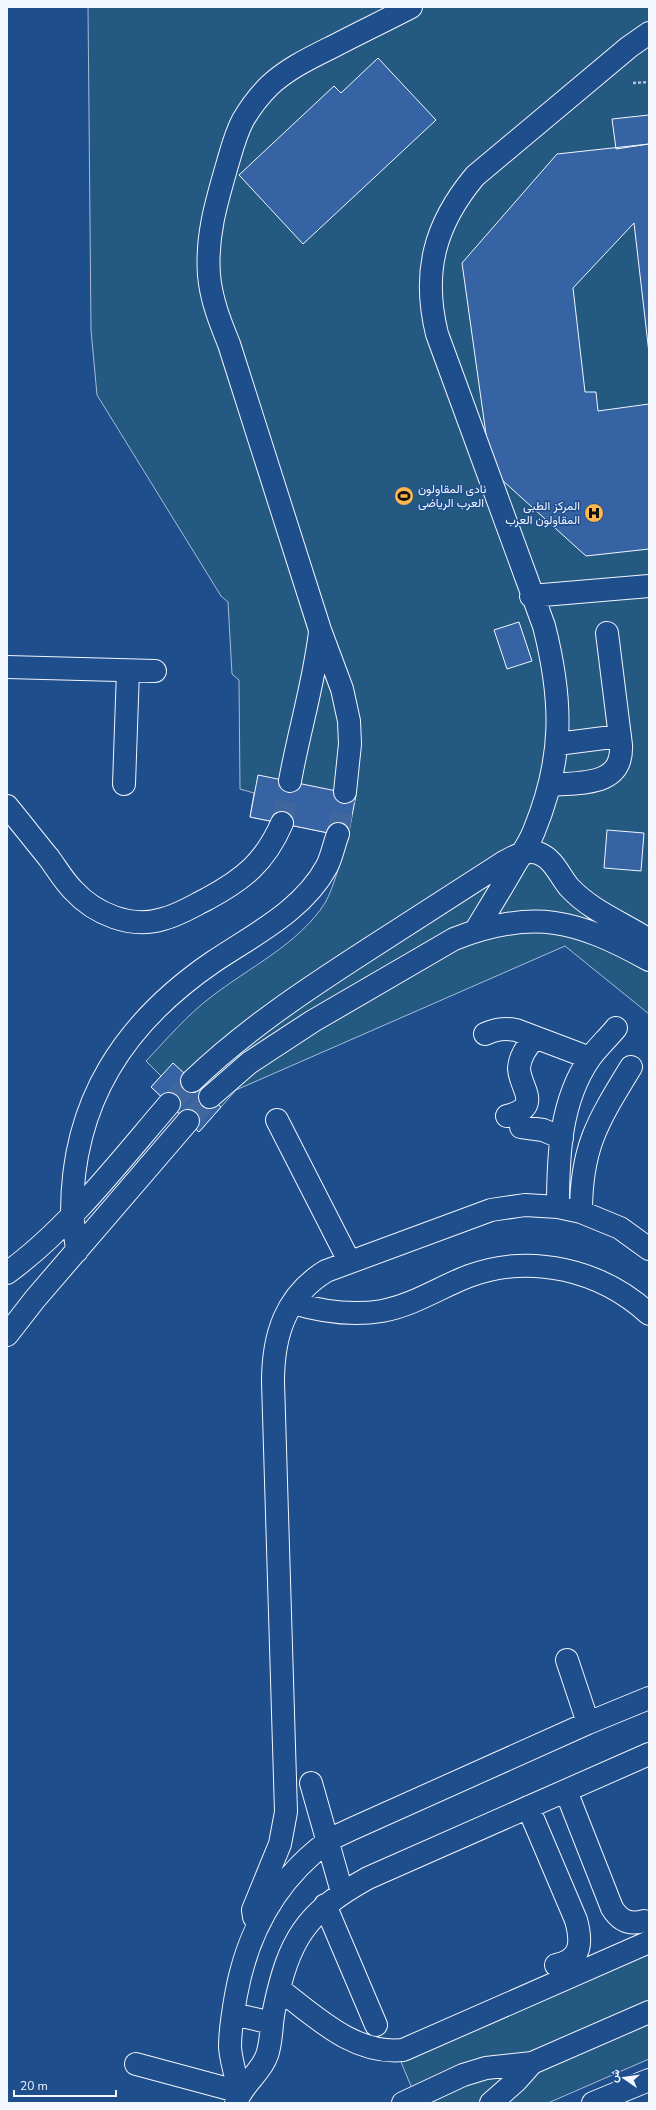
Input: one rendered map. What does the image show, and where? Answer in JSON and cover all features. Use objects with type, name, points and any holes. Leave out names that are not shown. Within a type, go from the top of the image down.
[{"type":"street","points":[[345,792],[350,744],[347,707],[336,671],[320,630],[213,300],[208,252],[210,228],[217,197],[243,120],[268,86],[302,62],[411,7]]},
{"type":"street","points":[[476,930],[534,832],[550,785],[557,744],[558,701],[552,660],[544,626],[531,596],[447,356],[437,334],[432,311],[432,264],[437,240],[446,217],[459,195],[475,176],[629,47],[649,33]]},
{"type":"street","points":[[531,596],[649,586]]},
{"type":"street","points":[[290,781],[297,740],[313,681],[320,630]]},
{"type":"street","points":[[550,785],[605,778],[619,765],[622,755],[607,633]]},
{"type":"street","points":[[7,667],[156,671]]},
{"type":"street","points":[[124,784],[128,671]]},
{"type":"street","points":[[557,744],[620,736]]},
{"type":"street","points":[[7,806],[72,890],[91,906],[112,918],[137,922],[162,920],[185,911],[227,888],[246,875],[262,860],[274,842],[282,823]]},
{"type":"street","points":[[77,1251],[72,1214],[73,1183],[77,1155],[83,1127],[92,1100],[120,1050],[138,1028],[186,983],[293,908],[312,888],[327,865],[338,834]]},
{"type":"street","points":[[192,1081],[235,1043],[324,977],[504,862],[522,853],[537,853],[547,858],[555,866],[569,887],[579,896],[602,912],[649,940]]},
{"type":"street","points":[[210,1097],[249,1063],[346,1000],[454,939],[476,930],[499,924],[526,921],[553,922],[580,927],[649,960]]},
{"type":"street","points":[[484,1034],[495,1029],[505,1028],[590,1058]]},
{"type":"street","points":[[558,1207],[558,1166],[569,1102],[578,1079],[590,1058],[616,1028]]},
{"type":"street","points":[[535,1038],[527,1047],[521,1058],[519,1069],[527,1093],[527,1101],[523,1109],[516,1114],[514,1122],[543,1130],[562,1138]]},
{"type":"street","points":[[235,1043],[249,1063]]},
{"type":"street","points":[[581,1212],[581,1187],[591,1140],[601,1117],[630,1067]]},
{"type":"street","points":[[7,1273],[39,1247],[72,1214],[169,1104]]},
{"type":"street","points":[[277,1120],[349,1261]]},
{"type":"street","points":[[7,1335],[188,1122]]},
{"type":"street","points":[[258,1923],[254,1917],[253,1910],[280,1844],[286,1812],[273,1362],[278,1331],[293,1303],[307,1285],[316,1277],[349,1261],[491,1210],[525,1205],[558,1207],[581,1212],[620,1228],[649,1249]]},
{"type":"street","points":[[293,1303],[337,1313],[360,1314],[382,1311],[404,1305],[469,1276],[494,1269],[521,1266],[548,1266],[599,1280],[622,1293],[649,1314]]},
{"type":"street","points":[[567,1660],[588,1723]]},
{"type":"street","points":[[238,2097],[230,2046],[233,2014],[245,1955],[258,1923],[288,1879],[328,1841],[361,1824],[588,1723],[649,1698]]},
{"type":"street","points":[[238,2097],[267,2056],[279,1989],[295,1944],[305,1926],[325,1905],[342,1892],[368,1878],[649,1754]]},
{"type":"street","points":[[312,1783],[342,1892]]},
{"type":"street","points":[[566,1790],[612,1908],[617,1916],[625,1921],[635,1923],[644,1921]]},
{"type":"street","points":[[528,1807],[576,1920],[579,1932],[580,1942],[577,1951],[572,1958],[564,1963],[556,1965]]},
{"type":"street","points":[[325,1905],[376,2025]]},
{"type":"street","points":[[279,1989],[333,2029],[358,2044],[374,2050],[403,2050],[649,1942]]},
{"type":"street","points":[[403,2103],[463,2074],[486,2068],[532,2063],[649,2012]]},
{"type":"street","points":[[233,2014],[272,2023]]},
{"type":"street","points":[[491,2103],[516,2081],[532,2063]]},
{"type":"street","points":[[136,2064],[238,2097]]},
{"type":"street","points":[[593,2103],[649,2080]]},
{"type":"shaded area","name":"نادى المقاولون العرب الرياضى","points":[[88,7],[649,7],[649,1014],[565,946],[236,1090],[199,1132],[151,1087],[161,1076],[146,1061],[177,1028],[211,997],[287,943],[314,918],[328,897],[335,880],[348,837],[250,817],[254,793],[240,789],[239,680],[232,674],[228,602],[221,596],[97,395],[91,330]]},
{"type":"shaded area","points":[[649,1952],[649,2059],[548,2103],[418,2103],[401,2062]]},
{"type":"building","points":[[378,58],[436,120],[303,244],[239,175],[334,86],[341,93]]},
{"type":"building","points":[[649,115],[649,144],[616,149],[612,119]]},
{"type":"building","name":"المركز الطبى المقاولون العرب","points":[[649,144],[649,353],[634,223],[573,288],[585,392],[596,392],[598,411],[649,404],[649,549],[586,556],[491,470],[462,263],[557,154]]},
{"type":"building","points":[[519,622],[532,661],[507,669],[494,630]]},
{"type":"building","points":[[258,775],[356,795],[348,837],[250,817]]},
{"type":"building","points":[[607,830],[644,833],[641,871],[604,868]]},
{"type":"building","points":[[173,1063],[221,1107],[199,1132],[151,1087]]},
{"type":"tunnel","points":[[282,823],[290,781]]},
{"type":"tunnel","points":[[338,834],[345,792]]},
{"type":"tunnel","points":[[169,1104],[192,1081]]},
{"type":"tunnel","points":[[188,1121],[210,1097]]},
{"type":"place","name":"نادى المقاولون العرب الرياضى","points":[[404,496]]},
{"type":"place","name":"المركز الطبى المقاولون العرب","points":[[594,513]]}]
